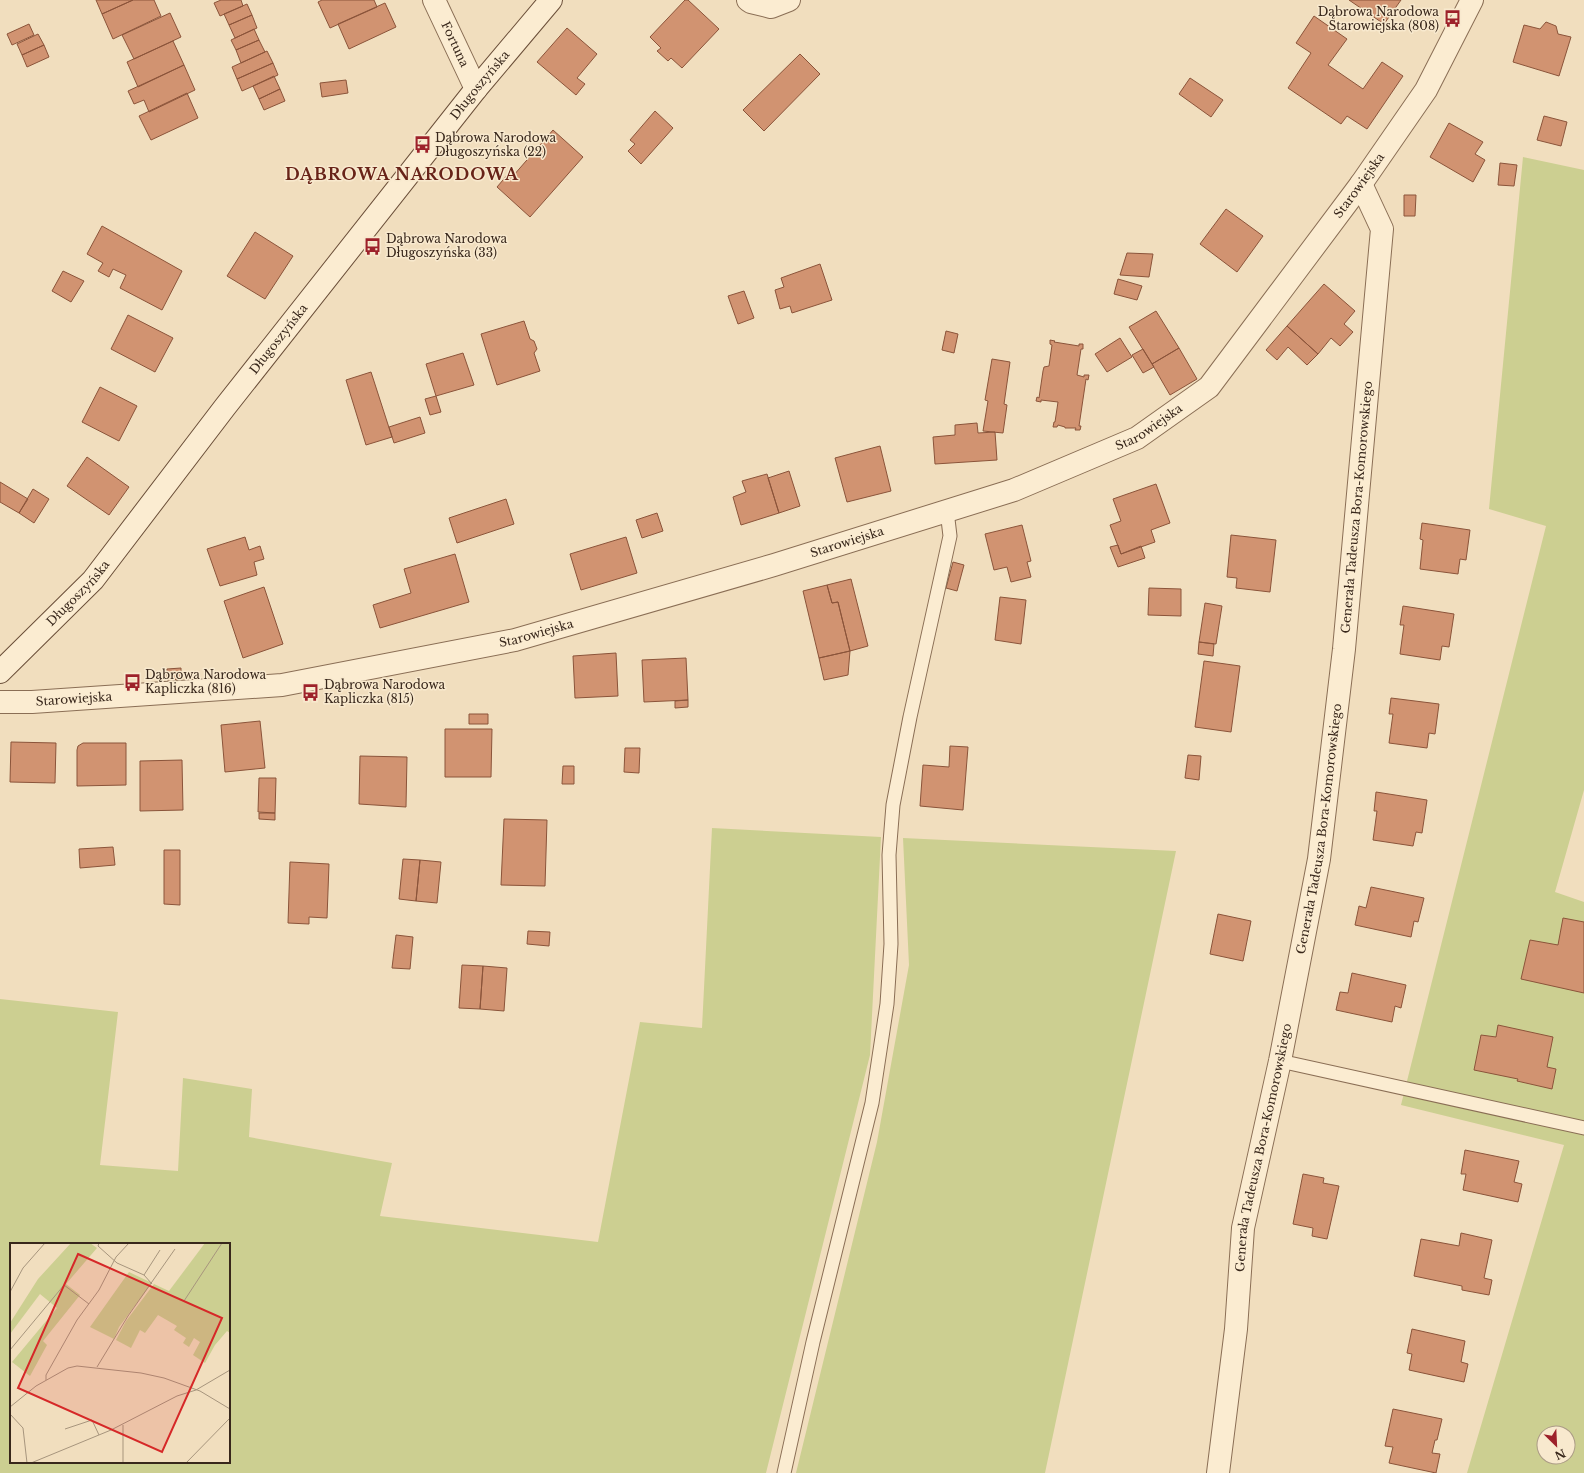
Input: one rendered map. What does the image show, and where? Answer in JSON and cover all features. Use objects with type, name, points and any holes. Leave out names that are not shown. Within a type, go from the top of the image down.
[{"type":"street","name":"Fortuna","points":[[434,0],[476,89]]},
{"type":"street","name":"Długoszyńska","points":[[0,672],[93,580],[225,407],[476,89],[551,0]]},
{"type":"street","points":[[748,0],[771,7],[789,0]]},
{"type":"street","name":"Starowiejska","points":[[0,702],[32,702],[282,685],[515,640],[766,567],[1014,490],[1137,438],[1209,387],[1360,184],[1426,90],[1472,0]]},
{"type":"street","name":"Generała Tadeusza Bora-Komorowskiego","points":[[1218,1473],[1236,1329],[1243,1228],[1280,1061],[1319,859],[1344,649],[1382,229],[1360,184]]},
{"type":"lane","points":[[784,1473],[813,1342],[872,1103],[887,1004],[891,944],[889,855],[893,805],[910,717],[950,536],[947,511]]},
{"type":"lane","points":[[1280,1061],[1584,1128]]},
{"type":"green space","points":[[1523,157],[1584,170],[1584,790],[1555,892],[1584,902],[1584,1473],[1467,1473],[1564,1145],[1401,1105],[1546,526],[1489,509]]},
{"type":"green space","points":[[712,828],[881,837],[870,1055],[766,1473],[0,1473],[0,999],[118,1012],[100,1165],[178,1171],[183,1078],[252,1089],[249,1137],[392,1163],[380,1216],[598,1242],[640,1022],[702,1028]]},
{"type":"green space","points":[[903,838],[1176,851],[1045,1473],[796,1473],[877,1142],[909,965]]},
{"type":"building","points":[[96,0],[133,0],[102,14]]},
{"type":"building","points":[[133,0],[154,0],[161,16],[113,39],[102,14]]},
{"type":"building","points":[[221,0],[241,0],[243,6],[220,16],[214,3]]},
{"type":"building","points":[[322,0],[374,0],[377,7],[330,28],[318,2]]},
{"type":"building","points":[[685,0],[688,0],[719,29],[682,68],[671,58],[668,61],[657,51],[661,48],[650,37]]},
{"type":"building","points":[[1349,0],[1401,0],[1384,24]]},
{"type":"building","points":[[385,3],[396,27],[349,49],[338,24]]},
{"type":"building","points":[[247,4],[252,15],[229,25],[224,14]]},
{"type":"building","points":[[170,13],[181,37],[134,59],[122,35]]},
{"type":"building","points":[[252,15],[257,28],[235,38],[229,25]]},
{"type":"building","points":[[1314,16],[1347,39],[1328,65],[1363,89],[1382,62],[1403,76],[1367,129],[1347,116],[1341,124],[1288,88],[1311,53],[1296,43]]},
{"type":"building","points":[[1546,22],[1556,26],[1558,34],[1571,37],[1559,76],[1513,62],[1524,25],[1540,29]]},
{"type":"building","points":[[29,24],[34,35],[12,45],[7,34]]},
{"type":"building","points":[[567,28],[597,54],[577,78],[585,84],[576,95],[537,62]]},
{"type":"building","points":[[254,29],[259,40],[236,50],[231,40]]},
{"type":"building","points":[[38,34],[44,45],[22,55],[17,44]]},
{"type":"building","points":[[259,40],[265,52],[241,63],[236,50]]},
{"type":"building","points":[[173,41],[184,65],[138,87],[127,62]]},
{"type":"building","points":[[44,45],[49,57],[27,67],[22,55]]},
{"type":"building","points":[[267,51],[273,63],[237,79],[232,67]]},
{"type":"building","points":[[800,54],[820,74],[764,131],[743,110]]},
{"type":"building","points":[[273,63],[278,75],[242,91],[237,79]]},
{"type":"building","points":[[184,65],[195,90],[149,112],[144,100],[134,104],[128,91]]},
{"type":"building","points":[[274,76],[280,89],[259,99],[253,86]]},
{"type":"building","points":[[1190,78],[1223,100],[1211,117],[1179,94]]},
{"type":"building","points":[[346,80],[348,93],[322,97],[320,83]]},
{"type":"building","points":[[280,89],[285,101],[264,110],[259,99]]},
{"type":"building","points":[[187,93],[198,118],[151,140],[139,116]]},
{"type":"building","points":[[655,111],[673,128],[641,164],[628,151],[635,144],[630,140]]},
{"type":"building","points":[[1544,116],[1567,122],[1561,146],[1537,140]]},
{"type":"building","points":[[1449,123],[1483,142],[1475,154],[1485,160],[1473,182],[1430,157]]},
{"type":"building","points":[[553,130],[583,157],[530,217],[497,187],[509,173],[513,176]]},
{"type":"building","points":[[1500,163],[1517,165],[1514,186],[1498,185]]},
{"type":"building","points":[[1404,195],[1416,195],[1415,216],[1404,216]]},
{"type":"building","points":[[1226,209],[1263,236],[1237,272],[1200,244]]},
{"type":"building","points":[[102,226],[182,271],[162,310],[120,288],[126,275],[113,269],[109,277],[98,271],[103,263],[87,254]]},
{"type":"building","points":[[255,232],[293,256],[265,299],[227,276]]},
{"type":"building","points":[[1127,253],[1153,254],[1149,277],[1120,275]]},
{"type":"building","points":[[820,264],[832,300],[792,313],[790,306],[780,309],[775,290],[784,287],[781,278]]},
{"type":"building","points":[[63,271],[84,281],[71,302],[52,291]]},
{"type":"building","points":[[1118,279],[1142,286],[1137,300],[1114,294]]},
{"type":"building","points":[[1324,284],[1355,311],[1344,324],[1353,332],[1340,346],[1331,338],[1318,354],[1287,326]]},
{"type":"building","points":[[744,291],[754,318],[738,324],[728,296]]},
{"type":"building","points":[[1156,311],[1179,348],[1152,364],[1129,327]]},
{"type":"building","points":[[128,315],[173,338],[155,372],[111,349]]},
{"type":"building","points":[[524,321],[530,339],[534,341],[537,349],[534,353],[540,371],[497,385],[481,334]]},
{"type":"building","points":[[1287,326],[1318,354],[1307,365],[1288,347],[1277,360],[1266,350]]},
{"type":"building","points":[[946,331],[958,334],[954,353],[942,350]]},
{"type":"building","points":[[1120,338],[1132,357],[1107,372],[1095,354]]},
{"type":"building","points":[[1050,340],[1079,346],[1079,344],[1083,344],[1077,375],[1084,377],[1084,375],[1089,375],[1088,380],[1086,379],[1079,426],[1081,426],[1080,430],[1075,430],[1076,428],[1065,428],[1058,425],[1057,427],[1053,427],[1058,402],[1041,400],[1041,402],[1036,401],[1037,397],[1039,398],[1044,367],[1049,366],[1052,345],[1050,344]]},
{"type":"building","points":[[1179,348],[1197,379],[1170,395],[1152,364]]},
{"type":"building","points":[[1143,349],[1154,367],[1143,373],[1132,355]]},
{"type":"building","points":[[463,353],[474,385],[436,396],[426,364]]},
{"type":"building","points":[[992,359],[1010,362],[1004,404],[1007,405],[1003,433],[983,431],[988,401],[985,400]]},
{"type":"building","points":[[371,372],[392,437],[366,445],[346,380]]},
{"type":"building","points":[[100,387],[137,406],[119,441],[82,422]]},
{"type":"building","points":[[436,396],[441,412],[430,415],[425,399]]},
{"type":"building","points":[[420,417],[425,433],[394,443],[389,427]]},
{"type":"building","points":[[977,423],[978,433],[995,432],[997,460],[935,464],[933,437],[955,435],[955,425]]},
{"type":"building","points":[[880,446],[891,491],[847,502],[835,458]]},
{"type":"building","points":[[87,457],[129,487],[109,515],[67,486]]},
{"type":"building","points":[[789,471],[800,506],[779,513],[768,478]]},
{"type":"building","points":[[767,474],[779,513],[741,525],[733,497],[746,492],[742,481]]},
{"type":"building","points":[[0,482],[28,499],[19,513],[0,502]]},
{"type":"building","points":[[1156,484],[1170,523],[1151,530],[1155,542],[1121,554],[1110,525],[1121,521],[1113,499]]},
{"type":"building","points":[[33,489],[49,499],[34,523],[19,513]]},
{"type":"building","points":[[506,499],[514,524],[457,543],[449,518]]},
{"type":"building","points":[[657,513],[663,531],[642,538],[636,520]]},
{"type":"building","points":[[1422,523],[1470,530],[1466,560],[1460,559],[1458,574],[1420,569],[1423,540],[1420,539]]},
{"type":"building","points":[[1022,525],[1031,561],[1027,562],[1031,577],[1011,582],[1007,567],[994,570],[985,534]]},
{"type":"building","points":[[1231,535],[1276,540],[1270,592],[1236,588],[1237,578],[1227,577]]},
{"type":"building","points":[[245,537],[249,550],[260,546],[264,559],[254,562],[257,575],[220,586],[207,549]]},
{"type":"building","points":[[626,537],[637,573],[581,590],[570,554]]},
{"type":"building","points":[[1118,545],[1121,554],[1141,546],[1145,558],[1118,567],[1110,547]]},
{"type":"building","points":[[455,554],[469,602],[380,628],[373,605],[411,593],[404,569]]},
{"type":"building","points":[[953,562],[964,565],[957,591],[946,588]]},
{"type":"building","points":[[851,579],[868,646],[850,651],[838,602],[832,603],[827,585]]},
{"type":"building","points":[[827,585],[832,603],[838,602],[850,651],[819,658],[803,591]]},
{"type":"building","points":[[264,587],[283,644],[243,658],[224,601]]},
{"type":"building","points":[[1149,588],[1181,589],[1181,616],[1148,615]]},
{"type":"building","points":[[1000,597],[1026,600],[1021,644],[995,640]]},
{"type":"building","points":[[1205,603],[1222,606],[1216,644],[1199,642]]},
{"type":"building","points":[[1403,606],[1454,614],[1449,647],[1442,646],[1440,660],[1400,654],[1404,625],[1400,625]]},
{"type":"building","points":[[1199,642],[1214,644],[1213,656],[1198,654]]},
{"type":"building","points":[[850,651],[848,675],[824,680],[819,658]]},
{"type":"building","points":[[616,653],[618,696],[575,698],[573,656]]},
{"type":"building","points":[[686,658],[688,700],[644,702],[642,660]]},
{"type":"building","points":[[1204,661],[1240,666],[1231,732],[1195,727]]},
{"type":"building","points":[[181,668],[181,679],[167,680],[167,669]]},
{"type":"building","points":[[1391,698],[1439,704],[1435,734],[1429,733],[1427,748],[1389,743],[1393,714],[1389,714]]},
{"type":"building","points":[[688,700],[688,707],[675,708],[675,701]]},
{"type":"building","points":[[469,714],[488,714],[488,724],[469,724]]},
{"type":"building","points":[[260,721],[265,768],[225,772],[221,725]]},
{"type":"building","points":[[445,729],[492,729],[491,777],[445,777]]},
{"type":"building","points":[[11,742],[56,743],[55,783],[10,782]]},
{"type":"building","points":[[83,743],[126,743],[126,785],[77,786],[77,750],[78,746]]},
{"type":"building","points":[[950,746],[968,747],[963,810],[920,806],[923,765],[949,767]]},
{"type":"building","points":[[625,748],[640,748],[639,773],[624,772]]},
{"type":"building","points":[[1188,755],[1201,756],[1199,780],[1185,778]]},
{"type":"building","points":[[360,756],[407,757],[406,807],[359,804]]},
{"type":"building","points":[[182,760],[183,810],[140,811],[140,761]]},
{"type":"building","points":[[563,766],[574,766],[574,784],[562,784]]},
{"type":"building","points":[[259,778],[276,778],[275,813],[258,812]]},
{"type":"building","points":[[1376,792],[1427,800],[1422,833],[1416,832],[1413,846],[1373,840],[1377,811],[1374,811]]},
{"type":"building","points":[[259,813],[275,813],[275,820],[259,819]]},
{"type":"building","points":[[504,819],[547,820],[545,886],[501,885]]},
{"type":"building","points":[[113,847],[115,865],[80,868],[79,849]]},
{"type":"building","points":[[164,850],[180,850],[180,905],[164,904]]},
{"type":"building","points":[[403,859],[420,860],[416,901],[399,899]]},
{"type":"building","points":[[420,860],[441,862],[437,903],[416,901]]},
{"type":"building","points":[[290,862],[329,864],[327,918],[309,917],[309,924],[288,923]]},
{"type":"building","points":[[1371,887],[1424,898],[1418,922],[1414,921],[1411,937],[1355,925],[1359,906],[1366,908]]},
{"type":"building","points":[[1218,914],[1251,921],[1243,961],[1210,954]]},
{"type":"building","points":[[1563,918],[1584,922],[1584,993],[1521,979],[1530,940],[1558,945]]},
{"type":"building","points":[[528,931],[550,932],[549,946],[527,944]]},
{"type":"building","points":[[396,935],[413,937],[410,969],[392,968]]},
{"type":"building","points":[[462,965],[483,966],[480,1009],[459,1008]]},
{"type":"building","points":[[483,966],[507,968],[504,1011],[480,1009]]},
{"type":"building","points":[[1352,973],[1406,985],[1401,1008],[1395,1006],[1392,1022],[1336,1010],[1340,992],[1348,993]]},
{"type":"building","points":[[1498,1025],[1553,1037],[1547,1067],[1556,1069],[1552,1089],[1517,1081],[1518,1079],[1474,1070],[1481,1035],[1496,1037]]},
{"type":"building","points":[[1465,1150],[1519,1161],[1514,1182],[1522,1184],[1518,1202],[1463,1190],[1466,1174],[1461,1174]]},
{"type":"building","points":[[1303,1174],[1324,1178],[1323,1183],[1339,1186],[1327,1239],[1312,1236],[1313,1228],[1293,1224]]},
{"type":"building","points":[[1461,1233],[1492,1240],[1484,1278],[1492,1280],[1489,1295],[1462,1290],[1462,1286],[1414,1276],[1421,1239],[1459,1246]]},
{"type":"building","points":[[1412,1329],[1465,1341],[1461,1362],[1468,1364],[1464,1382],[1409,1370],[1412,1354],[1407,1353]]},
{"type":"building","points":[[1393,1409],[1442,1419],[1432,1453],[1440,1454],[1436,1473],[1389,1463],[1393,1447],[1385,1446]]},
{"type":"place","name":"Dąbrowa Narodowa Starowiejska (808)","points":[[1452,19]]},
{"type":"place","name":"Dąbrowa Narodowa Długoszyńska (22)","points":[[422,145]]},
{"type":"place","name":"Dąbrowa Narodowa Długoszyńska (33)","points":[[373,246]]},
{"type":"place","name":"Dąbrowa Narodowa Kapliczka (816)","points":[[132,682]]},
{"type":"place","name":"Dąbrowa Narodowa Kapliczka (815)","points":[[311,692]]},
{"type":"district","name":"DĄBROWA NARODOWA","points":[[402,174]]}]
